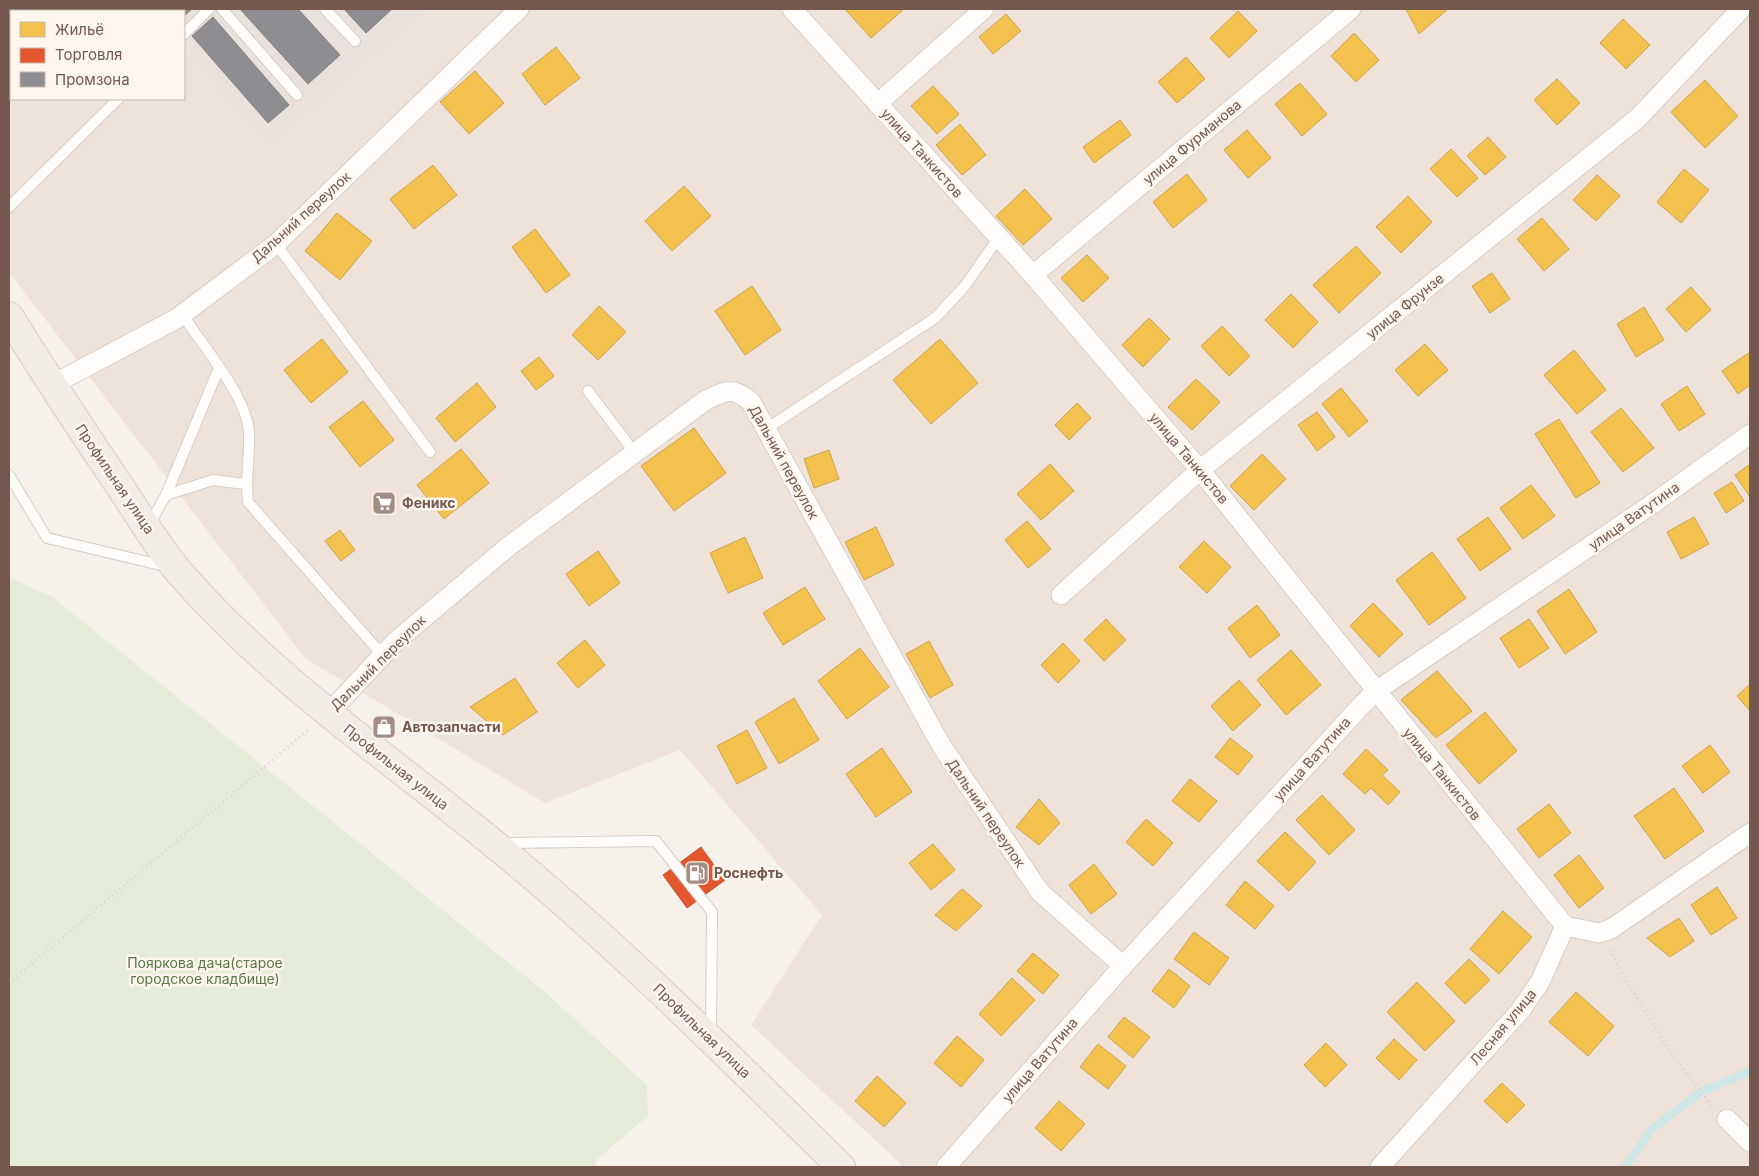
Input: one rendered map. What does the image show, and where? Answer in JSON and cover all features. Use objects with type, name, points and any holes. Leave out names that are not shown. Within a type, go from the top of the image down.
[{"type":"main road","name":"Профильная улица","points":[[9,316],[52,385],[176,569],[229,626],[328,714],[494,844],[663,994],[841,1167]]},
{"type":"street","name":"Дальний переулок","points":[[52,385],[182,314],[276,244],[519,9]]},
{"type":"street","name":"улица Танкистов","points":[[792,9],[1033,275],[1200,470],[1565,926]]},
{"type":"street","points":[[877,104],[984,9]]},
{"type":"street","name":"улица Фурманова","points":[[1033,275],[1351,9]]},
{"type":"street","name":"улица Фрунзе","points":[[1061,595],[1200,470],[1638,118],[1741,9]]},
{"type":"street","name":"Дальний переулок","points":[[328,714],[384,657],[395,642],[509,546],[706,400],[728,391],[738,392],[751,402],[940,745],[1040,892],[1123,966]]},
{"type":"street","name":"улица Ватутина","points":[[946,1167],[1123,966],[1376,691],[1650,506],[1750,434]]},
{"type":"street","points":[[1565,926],[1599,933],[1625,921],[1750,833]]},
{"type":"street","name":"Лесная улица","points":[[1380,1167],[1520,1011],[1540,982],[1565,926]]},
{"type":"street","points":[[1726,1119],[1750,1142]]},
{"type":"lane","points":[[185,33],[209,9]]},
{"type":"lane","points":[[222,9],[297,95]]},
{"type":"lane","points":[[325,9],[355,41]]},
{"type":"lane","points":[[9,207],[117,100]]},
{"type":"lane","points":[[766,429],[935,318],[965,286],[999,238]]},
{"type":"lane","points":[[276,244],[430,452]]},
{"type":"lane","points":[[182,314],[243,404],[249,432],[245,484],[248,502],[384,657]]},
{"type":"lane","points":[[148,528],[166,494],[218,368]]},
{"type":"lane","points":[[588,390],[635,453]]},
{"type":"lane","points":[[9,475],[47,538],[176,569]]},
{"type":"lane","points":[[166,494],[213,480],[245,484]]},
{"type":"lane","points":[[494,844],[656,841],[712,912],[711,1040]]},
{"type":"path","points":[[9,983],[328,714]]},
{"type":"path","points":[[1599,933],[1672,1054],[1712,1107],[1726,1119]]},
{"type":"shaded area","points":[[9,9],[1750,9],[1750,1167],[904,1167],[751,1025],[822,915],[680,750],[545,803],[305,658],[9,272]]},
{"type":"shaded area","points":[[426,9],[269,145],[185,47],[185,10],[152,10]]},
{"type":"green space","name":"Пояркова дача(старое городское кладбище)","points":[[9,578],[51,596],[545,992],[647,1085],[648,1116],[597,1159],[594,1167],[9,1167]]},
{"type":"building: Жильё","points":[[845,9],[904,9],[871,38]]},
{"type":"building: Жильё","points":[[1406,9],[1448,9],[1419,34]]},
{"type":"building: Жильё","points":[[1238,11],[1257,31],[1229,58],[1210,38]]},
{"type":"building: Жильё","points":[[1006,14],[1021,31],[993,54],[979,37]]},
{"type":"building: Жильё","points":[[1623,19],[1650,45],[1626,69],[1600,43]]},
{"type":"building: Жильё","points":[[1354,33],[1379,60],[1356,82],[1331,56]]},
{"type":"building: Жильё","points":[[556,47],[580,78],[545,105],[522,74]]},
{"type":"building: Жильё","points":[[1186,57],[1205,79],[1177,103],[1158,82]]},
{"type":"building: Жильё","points":[[475,71],[504,103],[469,134],[440,102]]},
{"type":"building: Жильё","points":[[1557,79],[1580,103],[1557,125],[1534,100]]},
{"type":"building: Жильё","points":[[1705,80],[1738,116],[1705,148],[1671,112]]},
{"type":"building: Жильё","points":[[1300,83],[1327,114],[1302,136],[1275,104]]},
{"type":"building: Жильё","points":[[933,86],[959,114],[937,134],[911,106]]},
{"type":"building: Жильё","points":[[1120,120],[1131,135],[1094,163],[1083,147]]},
{"type":"building: Жильё","points":[[960,124],[986,155],[962,175],[936,145]]},
{"type":"building: Жильё","points":[[1247,130],[1271,158],[1248,178],[1224,150]]},
{"type":"building: Жильё","points":[[1488,137],[1506,157],[1485,175],[1467,156]]},
{"type":"building: Жильё","points":[[1451,149],[1478,178],[1457,197],[1430,169]]},
{"type":"building: Жильё","points":[[433,165],[457,195],[414,229],[390,199]]},
{"type":"building: Жильё","points":[[1684,169],[1709,190],[1681,223],[1657,202]]},
{"type":"building: Жильё","points":[[1187,174],[1207,200],[1173,228],[1153,202]]},
{"type":"building: Жильё","points":[[1597,175],[1620,196],[1596,221],[1573,200]]},
{"type":"building: Жильё","points":[[684,186],[711,216],[672,251],[645,221]]},
{"type":"building: Жильё","points":[[1025,189],[1052,219],[1023,245],[996,216]]},
{"type":"building: Жильё","points":[[1408,196],[1432,222],[1401,253],[1376,227]]},
{"type":"building: Жильё","points":[[337,213],[372,241],[340,280],[305,251]]},
{"type":"building: Жильё","points":[[1542,218],[1569,249],[1544,271],[1517,239]]},
{"type":"building: Жильё","points":[[535,229],[570,275],[546,293],[512,247]]},
{"type":"building: Жильё","points":[[1356,246],[1381,273],[1339,313],[1313,285]]},
{"type":"building: Жильё","points":[[1087,255],[1109,278],[1083,302],[1061,278]]},
{"type":"building: Жильё","points":[[1492,273],[1510,299],[1490,313],[1472,286]]},
{"type":"building: Жильё","points":[[752,286],[781,330],[745,355],[715,311]]},
{"type":"building: Жильё","points":[[1691,287],[1711,310],[1686,332],[1666,309]]},
{"type":"building: Жильё","points":[[1291,294],[1318,322],[1293,348],[1265,320]]},
{"type":"building: Жильё","points":[[599,306],[626,332],[598,360],[572,335]]},
{"type":"building: Жильё","points":[[1644,307],[1664,340],[1636,357],[1617,324]]},
{"type":"building: Жильё","points":[[1149,318],[1170,339],[1143,367],[1122,345]]},
{"type":"building: Жильё","points":[[1222,326],[1250,356],[1229,376],[1201,346]]},
{"type":"building: Жильё","points":[[322,339],[348,372],[311,403],[284,370]]},
{"type":"building: Жильё","points":[[940,339],[978,383],[931,424],[893,380]]},
{"type":"building: Жильё","points":[[1425,344],[1448,370],[1418,396],[1395,370]]},
{"type":"building: Жильё","points":[[1574,350],[1606,390],[1577,414],[1544,375]]},
{"type":"building: Жильё","points":[[1750,352],[1750,385],[1738,394],[1722,371]]},
{"type":"building: Жильё","points":[[539,357],[554,376],[536,390],[521,371]]},
{"type":"building: Жильё","points":[[1196,379],[1220,402],[1192,430],[1168,407]]},
{"type":"building: Жильё","points":[[477,383],[496,407],[455,442],[436,418]]},
{"type":"building: Жильё","points":[[1687,386],[1705,414],[1679,431],[1661,404]]},
{"type":"building: Жильё","points":[[1341,388],[1368,421],[1349,437],[1322,404]]},
{"type":"building: Жильё","points":[[363,401],[394,440],[360,467],[329,427]]},
{"type":"building: Жильё","points":[[1077,403],[1091,418],[1069,440],[1055,425]]},
{"type":"building: Жильё","points":[[1621,408],[1654,448],[1623,472],[1591,432]]},
{"type":"building: Жильё","points":[[1317,412],[1335,437],[1317,451],[1298,425]]},
{"type":"building: Жильё","points":[[1559,419],[1600,483],[1576,498],[1535,434]]},
{"type":"building: Жильё","points":[[694,428],[726,473],[674,511],[641,466]]},
{"type":"building: Жильё","points":[[461,449],[489,483],[444,519],[417,485]]},
{"type":"building: Жильё","points":[[829,450],[839,479],[814,488],[804,459]]},
{"type":"building: Жильё","points":[[1262,454],[1286,479],[1254,510],[1230,486]]},
{"type":"building: Жильё","points":[[1050,464],[1074,491],[1041,520],[1017,494]]},
{"type":"building: Жильё","points":[[1750,464],[1750,497],[1735,475]]},
{"type":"building: Жильё","points":[[1732,482],[1744,501],[1726,513],[1714,493]]},
{"type":"building: Жильё","points":[[1531,485],[1555,516],[1523,539],[1500,508]]},
{"type":"building: Жильё","points":[[1488,517],[1511,549],[1480,571],[1457,539]]},
{"type":"building: Жильё","points":[[1694,517],[1709,544],[1681,559],[1667,532]]},
{"type":"building: Жильё","points":[[1027,521],[1051,549],[1028,568],[1005,540]]},
{"type":"building: Жильё","points":[[876,527],[894,565],[864,580],[845,542]]},
{"type":"building: Жильё","points":[[340,530],[355,550],[341,561],[325,541]]},
{"type":"building: Жильё","points":[[745,537],[763,578],[728,593],[710,553]]},
{"type":"building: Жильё","points":[[1204,541],[1231,567],[1207,593],[1179,567]]},
{"type":"building: Жильё","points":[[598,551],[620,583],[589,606],[566,574]]},
{"type":"building: Жильё","points":[[1432,552],[1466,598],[1429,625],[1396,580]]},
{"type":"building: Жильё","points":[[805,587],[825,619],[783,645],[763,613]]},
{"type":"building: Жильё","points":[[1569,589],[1597,632],[1565,654],[1537,611]]},
{"type":"building: Жильё","points":[[1373,603],[1403,634],[1379,657],[1350,626]]},
{"type":"building: Жильё","points":[[1257,605],[1280,635],[1250,658],[1228,628]]},
{"type":"building: Жильё","points":[[1106,619],[1126,640],[1104,661],[1084,640]]},
{"type":"building: Жильё","points":[[1529,619],[1549,648],[1519,668],[1500,638]]},
{"type":"building: Жильё","points":[[585,640],[605,665],[578,688],[557,663]]},
{"type":"building: Жильё","points":[[929,641],[953,685],[930,698],[906,654]]},
{"type":"building: Жильё","points":[[1063,643],[1080,661],[1058,683],[1041,665]]},
{"type":"building: Жильё","points":[[860,648],[889,687],[847,719],[818,681]]},
{"type":"building: Жильё","points":[[1291,650],[1321,685],[1286,715],[1257,680]]},
{"type":"building: Жильё","points":[[1437,671],[1472,711],[1436,738],[1401,700]]},
{"type":"building: Жильё","points":[[515,678],[537,712],[503,735],[470,707]]},
{"type":"building: Жильё","points":[[1239,680],[1261,705],[1233,731],[1211,706]]},
{"type":"building: Жильё","points":[[1750,684],[1750,711],[1737,696]]},
{"type":"building: Жильё","points":[[794,698],[819,740],[779,764],[755,722]]},
{"type":"building: Жильё","points":[[1485,712],[1517,751],[1479,784],[1446,745]]},
{"type":"building: Жильё","points":[[747,730],[767,768],[737,784],[717,746]]},
{"type":"building: Жильё","points":[[1230,738],[1253,756],[1238,775],[1215,757]]},
{"type":"building: Жильё","points":[[1710,745],[1730,772],[1703,793],[1682,766]]},
{"type":"building: Жильё","points":[[882,748],[912,792],[876,817],[846,774]]},
{"type":"building: Жильё","points":[[1366,749],[1388,770],[1382,775],[1400,792],[1388,805],[1371,788],[1365,794],[1343,774]]},
{"type":"building: Жильё","points":[[1190,779],[1217,801],[1199,822],[1172,801]]},
{"type":"building: Жильё","points":[[1674,788],[1704,831],[1665,859],[1634,816]]},
{"type":"building: Жильё","points":[[1322,795],[1355,830],[1329,855],[1296,820]]},
{"type":"building: Жильё","points":[[1039,799],[1060,823],[1039,845],[1016,827]]},
{"type":"building: Жильё","points":[[1549,804],[1571,833],[1539,858],[1517,829]]},
{"type":"building: Жильё","points":[[1146,819],[1173,843],[1153,866],[1126,842]]},
{"type":"building: Жильё","points":[[1285,832],[1316,862],[1289,891],[1257,861]]},
{"type":"building: Жильё","points":[[933,844],[955,870],[931,890],[909,863]]},
{"type":"building: Жильё","points":[[1579,855],[1604,888],[1579,908],[1554,875]]},
{"type":"building: Жильё","points":[[1094,864],[1117,894],[1091,914],[1069,885]]},
{"type":"building: Жильё","points":[[1245,881],[1274,906],[1255,929],[1226,905]]},
{"type":"building: Жильё","points":[[1717,887],[1737,918],[1711,935],[1691,905]]},
{"type":"building: Жильё","points":[[962,889],[982,906],[956,931],[935,915]]},
{"type":"building: Жильё","points":[[1503,911],[1532,937],[1499,974],[1470,949]]},
{"type":"building: Жильё","points":[[1679,918],[1694,941],[1670,957],[1647,938]]},
{"type":"building: Жильё","points":[[1194,932],[1229,958],[1209,985],[1174,959]]},
{"type":"building: Жильё","points":[[1033,953],[1059,975],[1043,994],[1017,971]]},
{"type":"building: Жильё","points":[[1469,959],[1490,980],[1465,1004],[1445,983]]},
{"type":"building: Жильё","points":[[1169,969],[1190,986],[1174,1008],[1152,991]]},
{"type":"building: Жильё","points":[[1012,978],[1035,1000],[1001,1036],[979,1014]]},
{"type":"building: Жильё","points":[[1417,982],[1455,1021],[1425,1051],[1387,1012]]},
{"type":"building: Жильё","points":[[1576,992],[1614,1026],[1588,1056],[1549,1022]]},
{"type":"building: Жильё","points":[[1124,1017],[1150,1037],[1133,1058],[1108,1037]]},
{"type":"building: Жильё","points":[[957,1036],[984,1060],[961,1087],[934,1063]]},
{"type":"building: Жильё","points":[[1394,1039],[1417,1060],[1399,1080],[1376,1058]]},
{"type":"building: Жильё","points":[[1326,1043],[1347,1065],[1325,1087],[1304,1065]]},
{"type":"building: Жильё","points":[[1098,1044],[1126,1066],[1108,1089],[1080,1067]]},
{"type":"building: Жильё","points":[[877,1076],[906,1103],[884,1127],[855,1101]]},
{"type":"building: Жильё","points":[[1502,1083],[1525,1105],[1507,1123],[1484,1101]]},
{"type":"building: Жильё","points":[[1059,1101],[1085,1124],[1061,1151],[1035,1128]]},
{"type":"building: Торговля","points":[[701,847],[725,880],[687,908],[663,875]]},
{"type":"building: Промзона","points":[[192,9],[185,15],[185,10],[168,10]]},
{"type":"building: Промзона","points":[[240,9],[298,9],[340,55],[308,84]]},
{"type":"building: Промзона","points":[[344,9],[392,9],[366,33]]},
{"type":"building: Промзона","points":[[213,17],[289,105],[268,123],[192,36]]},
{"type":"waterway","points":[[1625,1167],[1652,1129],[1701,1092],[1750,1071]]},
{"type":"place","name":"Феникс","points":[[384,503]]},
{"type":"place","name":"Автозапчасти","points":[[384,727]]},
{"type":"place","name":"Роснефть","points":[[697,873]]}]
